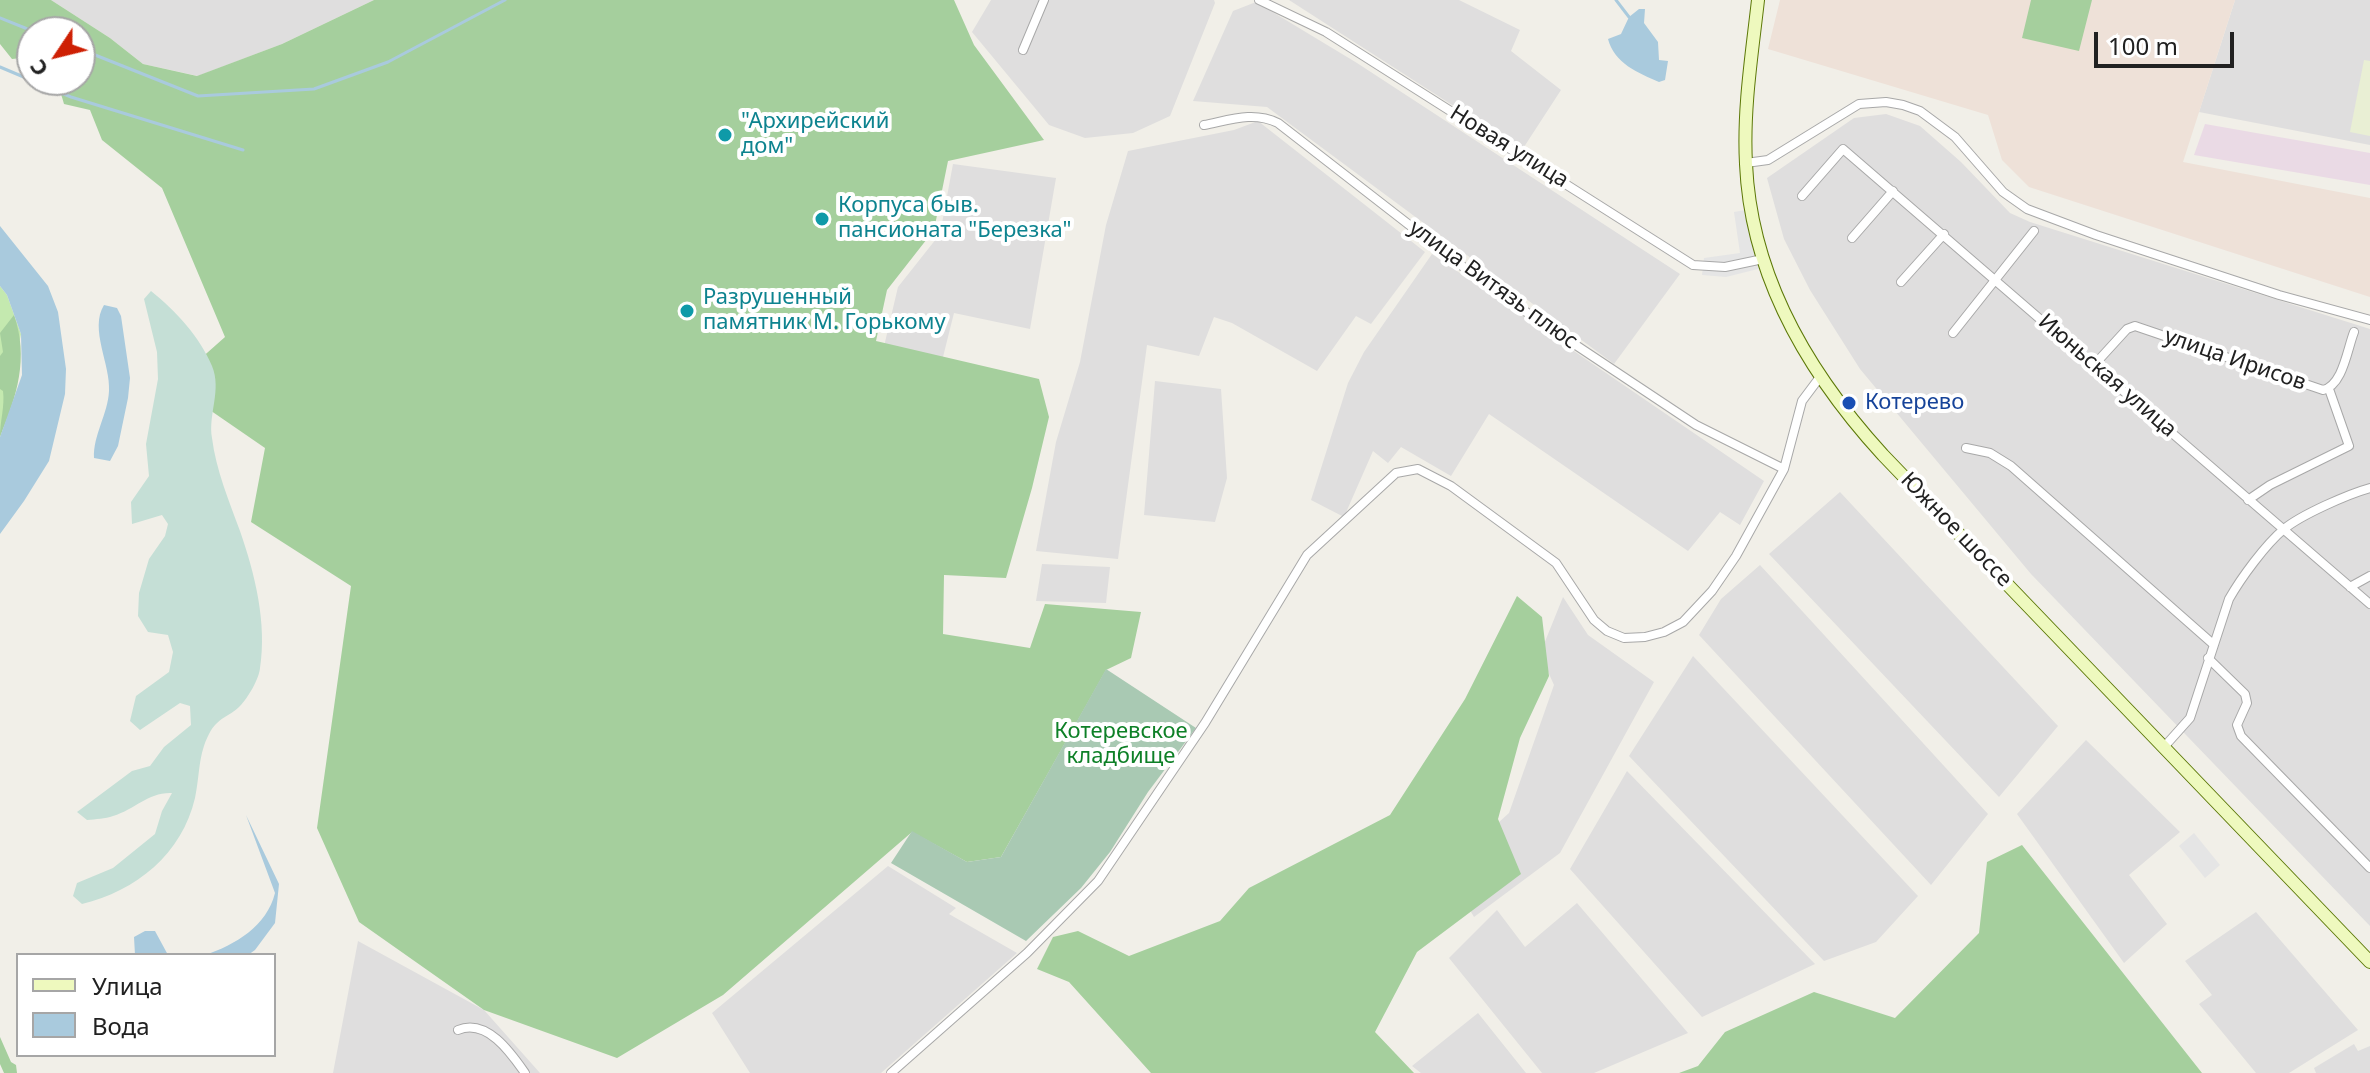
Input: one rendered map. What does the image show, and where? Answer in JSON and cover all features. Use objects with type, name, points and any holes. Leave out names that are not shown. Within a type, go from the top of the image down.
[{"type":"main road","name":"Южное шоссе","points":[[1758,0],[1746,163],[1751,209],[1763,259],[1785,319],[1820,377],[1883,455],[2370,962]]},
{"type":"street","points":[[1023,50],[1044,0]]},
{"type":"street","name":"Новая улица","points":[[1259,0],[1326,32],[1693,265],[1725,267],[1763,259]]},
{"type":"street","points":[[1746,163],[1768,160],[1859,104],[1886,102],[1903,105],[1920,111],[1955,137],[2003,192],[2027,209],[2279,295],[2370,320]]},
{"type":"street","name":"улица Витязь плюс","points":[[1204,125],[1250,116],[1265,117],[1278,123],[1493,290],[1696,425],[1784,469]]},
{"type":"street","name":"Июньская улица","points":[[1802,196],[1843,149],[2370,604]]},
{"type":"street","points":[[1852,238],[1893,191]]},
{"type":"street","points":[[1953,333],[2034,231]]},
{"type":"street","points":[[1901,282],[1944,234]]},
{"type":"street","name":"улица Ирисов","points":[[2095,364],[2127,329],[2135,326],[2323,390],[2329,389],[2337,381],[2354,332]]},
{"type":"street","points":[[891,1073],[1027,953],[1098,881],[1205,723],[1307,555],[1396,473],[1406,470],[1429,473],[1556,563],[1594,620],[1607,631],[1624,638],[1654,635],[1683,622],[1712,591],[1736,556],[1784,469],[1802,401],[1820,377]]},
{"type":"street","points":[[2248,500],[2270,485],[2349,446],[2329,389]]},
{"type":"street","points":[[1966,448],[1990,453],[2011,466],[2213,644]]},
{"type":"street","points":[[2164,747],[2190,718],[2229,599],[2238,584],[2283,530],[2370,488]]},
{"type":"street","points":[[2350,587],[2370,576]]},
{"type":"street","points":[[2208,658],[2245,694],[2247,703],[2237,725],[2241,736],[2370,868]]},
{"type":"street","points":[[458,1030],[475,1028],[492,1036],[507,1048],[525,1073]]},
{"type":"shaded area","points":[[51,0],[374,0],[282,44],[198,76],[143,64],[96,29],[96,16],[76,16]]},
{"type":"shaded area","points":[[991,0],[1214,0],[1215,3],[1170,116],[1133,133],[1085,138],[1049,125],[972,32]]},
{"type":"shaded area","points":[[1289,0],[1459,0],[1520,30],[1511,51],[1561,90],[1522,150]]},
{"type":"shaded area","points":[[1780,0],[2235,0],[2183,162],[2370,198],[2370,297],[2029,187],[2002,160],[1988,115],[1768,49]]},
{"type":"shaded area","points":[[2235,0],[2370,0],[2370,145],[2199,112]]},
{"type":"shaded area","points":[[1256,2],[1357,63],[1680,274],[1614,364],[1267,107],[1193,101],[1233,11]]},
{"type":"shaded area","points":[[1886,114],[1920,126],[1961,162],[2010,213],[2030,222],[2370,329],[2370,926],[2031,574],[1860,369],[1810,290],[1784,239],[1767,178],[1854,118]]},
{"type":"shaded area","points":[[1258,121],[1425,252],[1371,324],[1356,316],[1317,371],[1232,323],[1214,317],[1199,356],[1147,345],[1118,559],[1036,551],[1056,442],[1080,362],[1106,225],[1128,151],[1234,130]]},
{"type":"shaded area","points":[[2205,124],[2370,153],[2370,185],[2194,155]]},
{"type":"shaded area","points":[[953,164],[1056,178],[1030,329],[954,313],[940,369],[882,355],[898,287],[940,234]]},
{"type":"shaded area","points":[[1751,209],[1766,267],[1726,277],[1702,275],[1704,258],[1740,253],[1734,212]]},
{"type":"shaded area","points":[[1432,254],[1764,481],[1740,525],[1720,512],[1688,551],[1489,414],[1451,476],[1401,447],[1388,463],[1373,451],[1344,517],[1311,500],[1348,383],[1364,352]]},
{"type":"shaded area","points":[[151,291],[178,315],[194,335],[215,375],[214,450],[255,581],[261,616],[262,651],[260,668],[250,693],[209,734],[189,818],[168,853],[138,880],[121,890],[82,904],[73,896],[77,883],[113,868],[155,834],[172,793],[156,795],[107,818],[87,820],[77,812],[132,771],[150,766],[164,747],[191,725],[190,706],[180,703],[140,730],[130,721],[136,696],[169,672],[173,652],[168,635],[148,632],[138,616],[139,593],[149,559],[165,536],[168,524],[162,515],[132,524],[131,502],[149,476],[146,444],[158,379],[157,352],[144,299]]},
{"type":"shaded area","points":[[1155,381],[1221,389],[1227,478],[1215,522],[1144,515]]},
{"type":"shaded area","points":[[1840,492],[2058,726],[1999,797],[1769,554]]},
{"type":"shaded area","points":[[1042,564],[1110,567],[1106,603],[1036,601]]},
{"type":"shaded area","points":[[1760,565],[1988,814],[1931,885],[1699,635],[1721,599]]},
{"type":"shaded area","points":[[1563,597],[1588,635],[1654,682],[1560,853],[1474,917],[1446,870],[1509,813],[1554,685],[1540,654]]},
{"type":"shaded area","points":[[1693,656],[1918,896],[1876,942],[1824,961],[1629,756]]},
{"type":"shaded area","points":[[2086,740],[2180,832],[2129,875],[2167,924],[2124,963],[2017,814]]},
{"type":"shaded area","points":[[1627,771],[1815,964],[1702,1017],[1570,869]]},
{"type":"shaded area","points":[[2194,833],[2220,865],[2205,878],[2179,846]]},
{"type":"shaded area","points":[[888,866],[956,908],[949,914],[1017,953],[881,1073],[750,1073],[712,1013]]},
{"type":"shaded area","points":[[1577,903],[1688,1033],[1594,1073],[1542,1073],[1449,958],[1497,910],[1525,947]]},
{"type":"shaded area","points":[[2256,912],[2358,1030],[2289,1073],[2256,1073],[2199,1004],[2212,995],[2185,961]]},
{"type":"shaded area","points":[[358,941],[484,1010],[540,1073],[333,1073]]},
{"type":"shaded area","points":[[1478,1013],[1526,1073],[1421,1073],[1412,1066]]},
{"type":"shaded area","points":[[2354,1044],[2358,1051],[2370,1046],[2370,1073],[2316,1073],[2314,1068]]},
{"type":"green space","points":[[0,0],[51,0],[76,16],[16,16],[16,59],[12,59],[0,44]]},
{"type":"green space","points":[[374,0],[954,0],[974,45],[1044,140],[948,161],[934,230],[887,290],[876,341],[1039,379],[1049,417],[1006,578],[944,575],[943,634],[1030,648],[1045,604],[1141,612],[1131,658],[1106,670],[1001,857],[967,862],[912,832],[723,995],[617,1058],[484,1010],[359,922],[317,828],[351,586],[251,522],[265,448],[172,384],[225,337],[162,188],[102,140],[90,110],[64,104],[62,96],[96,96],[96,29],[143,64],[197,76],[282,44]]},
{"type":"green space","points":[[2031,0],[2092,0],[2079,51],[2022,38]]},
{"type":"green space","points":[[2364,60],[2370,61],[2370,136],[2350,132]]},
{"type":"green space","points":[[0,286],[7,295],[21,334],[0,437]]},
{"type":"green space","points":[[14,315],[21,362],[16,392],[0,437],[3,391],[0,389],[0,356],[3,352],[0,333]]},
{"type":"green space","points":[[1517,596],[1542,617],[1549,676],[1520,738],[1498,819],[1521,874],[1417,952],[1375,1032],[1414,1073],[1151,1073],[1069,982],[1037,969],[1053,937],[1078,931],[1129,956],[1220,921],[1249,888],[1390,815],[1465,699]]},
{"type":"green space","name":"Котеревское кладбище","points":[[1106,669],[1196,728],[1148,792],[1110,852],[1081,888],[1026,941],[891,863],[912,831],[967,862],[1001,857]]},
{"type":"green space","points":[[2022,845],[2202,1073],[1679,1073],[1698,1066],[1725,1032],[1814,992],[1895,1018],[1979,933],[1987,862]]},
{"type":"green space","points":[[0,1037],[11,1062],[16,1065],[17,1073],[4,1073],[0,1064]]},
{"type":"water","points":[[1639,9],[1645,9],[1644,23],[1658,42],[1659,60],[1668,61],[1665,80],[1659,82],[1621,61],[1608,39],[1621,34],[1629,17]]},
{"type":"water","points":[[0,226],[48,286],[58,312],[66,369],[65,394],[49,461],[0,534],[0,437],[22,375],[21,334],[7,295],[0,286]]},
{"type":"water","points":[[104,305],[117,308],[121,316],[130,378],[118,446],[110,461],[94,458],[109,391],[99,325]]},
{"type":"water","points":[[246,815],[279,884],[275,923],[251,953],[210,953],[248,933],[265,915],[275,893]]},
{"type":"water","points":[[145,931],[155,931],[167,953],[135,953],[134,937]]},
{"type":"waterway","points":[[96,55],[198,96],[314,89],[388,62],[505,0]]},
{"type":"waterway","points":[[1616,0],[1629,17]]},
{"type":"waterway","points":[[0,18],[16,24]]},
{"type":"waterway","points":[[0,67],[71,97],[243,150]]},
{"type":"place","name":"\"Архирейский дом\"","points":[[725,135]]},
{"type":"place","name":"Корпуса быв. пансионата \"Березка\"","points":[[822,219]]},
{"type":"place","name":"Разрушенный памятник М. Горькому","points":[[687,311]]},
{"type":"place","name":"Котерево","points":[[1849,403]]}]
